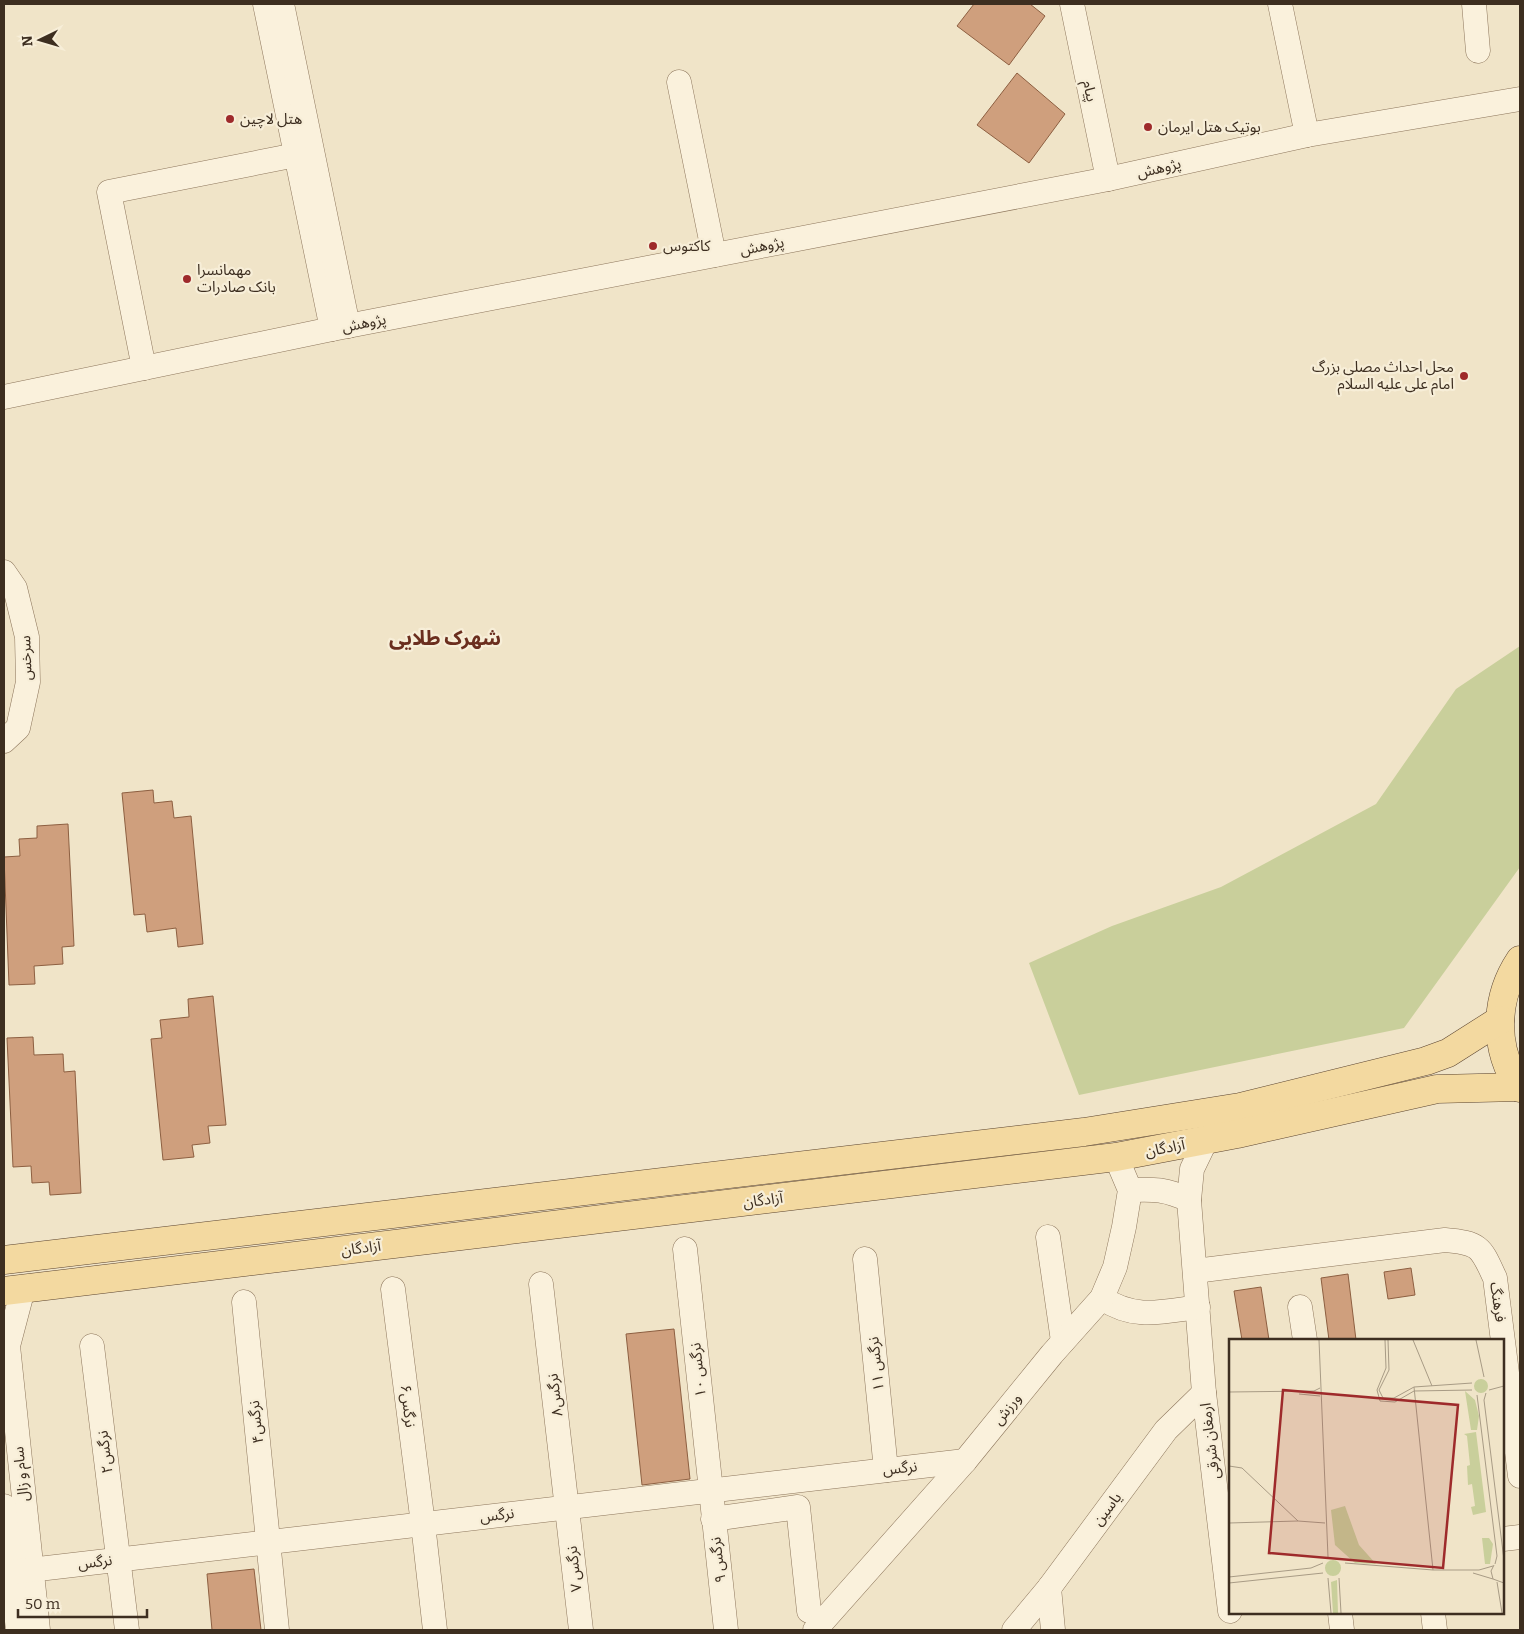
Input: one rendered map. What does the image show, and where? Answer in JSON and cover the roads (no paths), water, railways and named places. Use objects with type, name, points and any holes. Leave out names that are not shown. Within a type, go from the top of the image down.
[{"type":"main road","points":[[1520,960],[1506,986],[1500,1020],[1504,1055],[1510,1072],[1520,1088]]},
{"type":"main road","name":"آزادگان","points":[[4,1260],[1084,1132],[1160,1121],[1240,1107],[1426,1061],[1448,1053],[1500,1020]]},
{"type":"main road","name":"آزادگان","points":[[13,1290],[1116,1157],[1206,1140],[1437,1089],[1520,1088]]},
{"type":"main road","points":[[291,1226],[294,1256]]},
{"type":"street","points":[[266,4],[296,155],[340,328]]},
{"type":"street","points":[[282,4],[340,328]]},
{"type":"street","name":"پیام","points":[[1072,4],[1116,177]]},
{"type":"street","name":"پیام","points":[[1088,4],[1116,177]]},
{"type":"street","points":[[1280,4],[1307,135]]},
{"type":"street","points":[[1474,4],[1478,52]]},
{"type":"street","points":[[679,82],[714,255]]},
{"type":"street","name":"پژوهش","points":[[4,397],[340,328],[1116,177],[1307,135],[1520,100]]},
{"type":"street","points":[[144,368],[109,192],[296,155]]},
{"type":"street","name":"سرخس","points":[[4,572],[15,588],[27,637],[28,682],[18,728],[4,741]]},
{"type":"street","name":"ارمغان شرقی","points":[[1206,1140],[1192,1169],[1189,1200],[1204,1393],[1229,1604]]},
{"type":"street","points":[[1116,1157],[1130,1190],[1157,1189],[1174,1193],[1189,1200]]},
{"type":"street","name":"ورزش","points":[[812,1621],[964,1461],[1063,1341],[1102,1298],[1115,1267],[1130,1190]]},
{"type":"street","points":[[1048,1237],[1063,1341]]},
{"type":"street","name":"فرهنگ","points":[[1195,1271],[1445,1240],[1465,1242],[1482,1250],[1495,1278],[1503,1339]]},
{"type":"street","name":"نرگس ۱۰","points":[[685,1249],[710,1490]]},
{"type":"street","name":"نرگس ۱۱","points":[[865,1259],[886,1470]]},
{"type":"street","name":"نرگس۸","points":[[542,1284],[568,1507]]},
{"type":"street","name":"نرگس۶","points":[[393,1289],[424,1524],[435,1630]]},
{"type":"street","name":"سام و زال","points":[[13,1290],[8,1346],[18,1630]]},
{"type":"street","points":[[1102,1298],[1114,1306],[1148,1314],[1198,1307]]},
{"type":"street","name":"نرگس۴","points":[[244,1302],[277,1630]]},
{"type":"street","points":[[1300,1307],[1304,1339]]},
{"type":"street","name":"نرگس۲","points":[[92,1346],[127,1630]]},
{"type":"street","name":"فرهنگ","points":[[1504,1349],[1520,1476]]},
{"type":"street","name":"یاسین","points":[[1014,1630],[1049,1588],[1166,1430],[1204,1393]]},
{"type":"street","name":"نرگس","points":[[15,1571],[964,1461]]},
{"type":"street","name":"نرگس ۹","points":[[710,1490],[726,1630]]},
{"type":"street","name":"سام و زال","points":[[4,1506],[15,1571],[38,1630]]},
{"type":"street","name":"نرگس ۷","points":[[568,1507],[581,1630]]},
{"type":"street","points":[[713,1519],[798,1507],[812,1621]]},
{"type":"street","points":[[1504,1539],[1520,1538]]},
{"type":"street","points":[[1049,1588],[1053,1630]]},
{"type":"street","name":"ارمغان شرقی","points":[[1230,1614],[1232,1630]]},
{"type":"street","points":[[1340,1614],[1342,1630]]},
{"type":"street","points":[[1433,1614],[1436,1630]]},
{"type":"place","name":"هتل لاچین","points":[[230,119]]},
{"type":"place","name":"بوتیک هتل ایرمان","points":[[1148,127]]},
{"type":"place","name":"کاکتوس","points":[[653,246]]},
{"type":"place","name":"مهمانسرا بانک صادرات","points":[[187,279]]},
{"type":"place","name":"محل احداث مصلی بزرگ امام علی علیه السلام","points":[[1464,376]]},
{"type":"district","name":"شهرک طلایی","points":[[445,638]]}]
